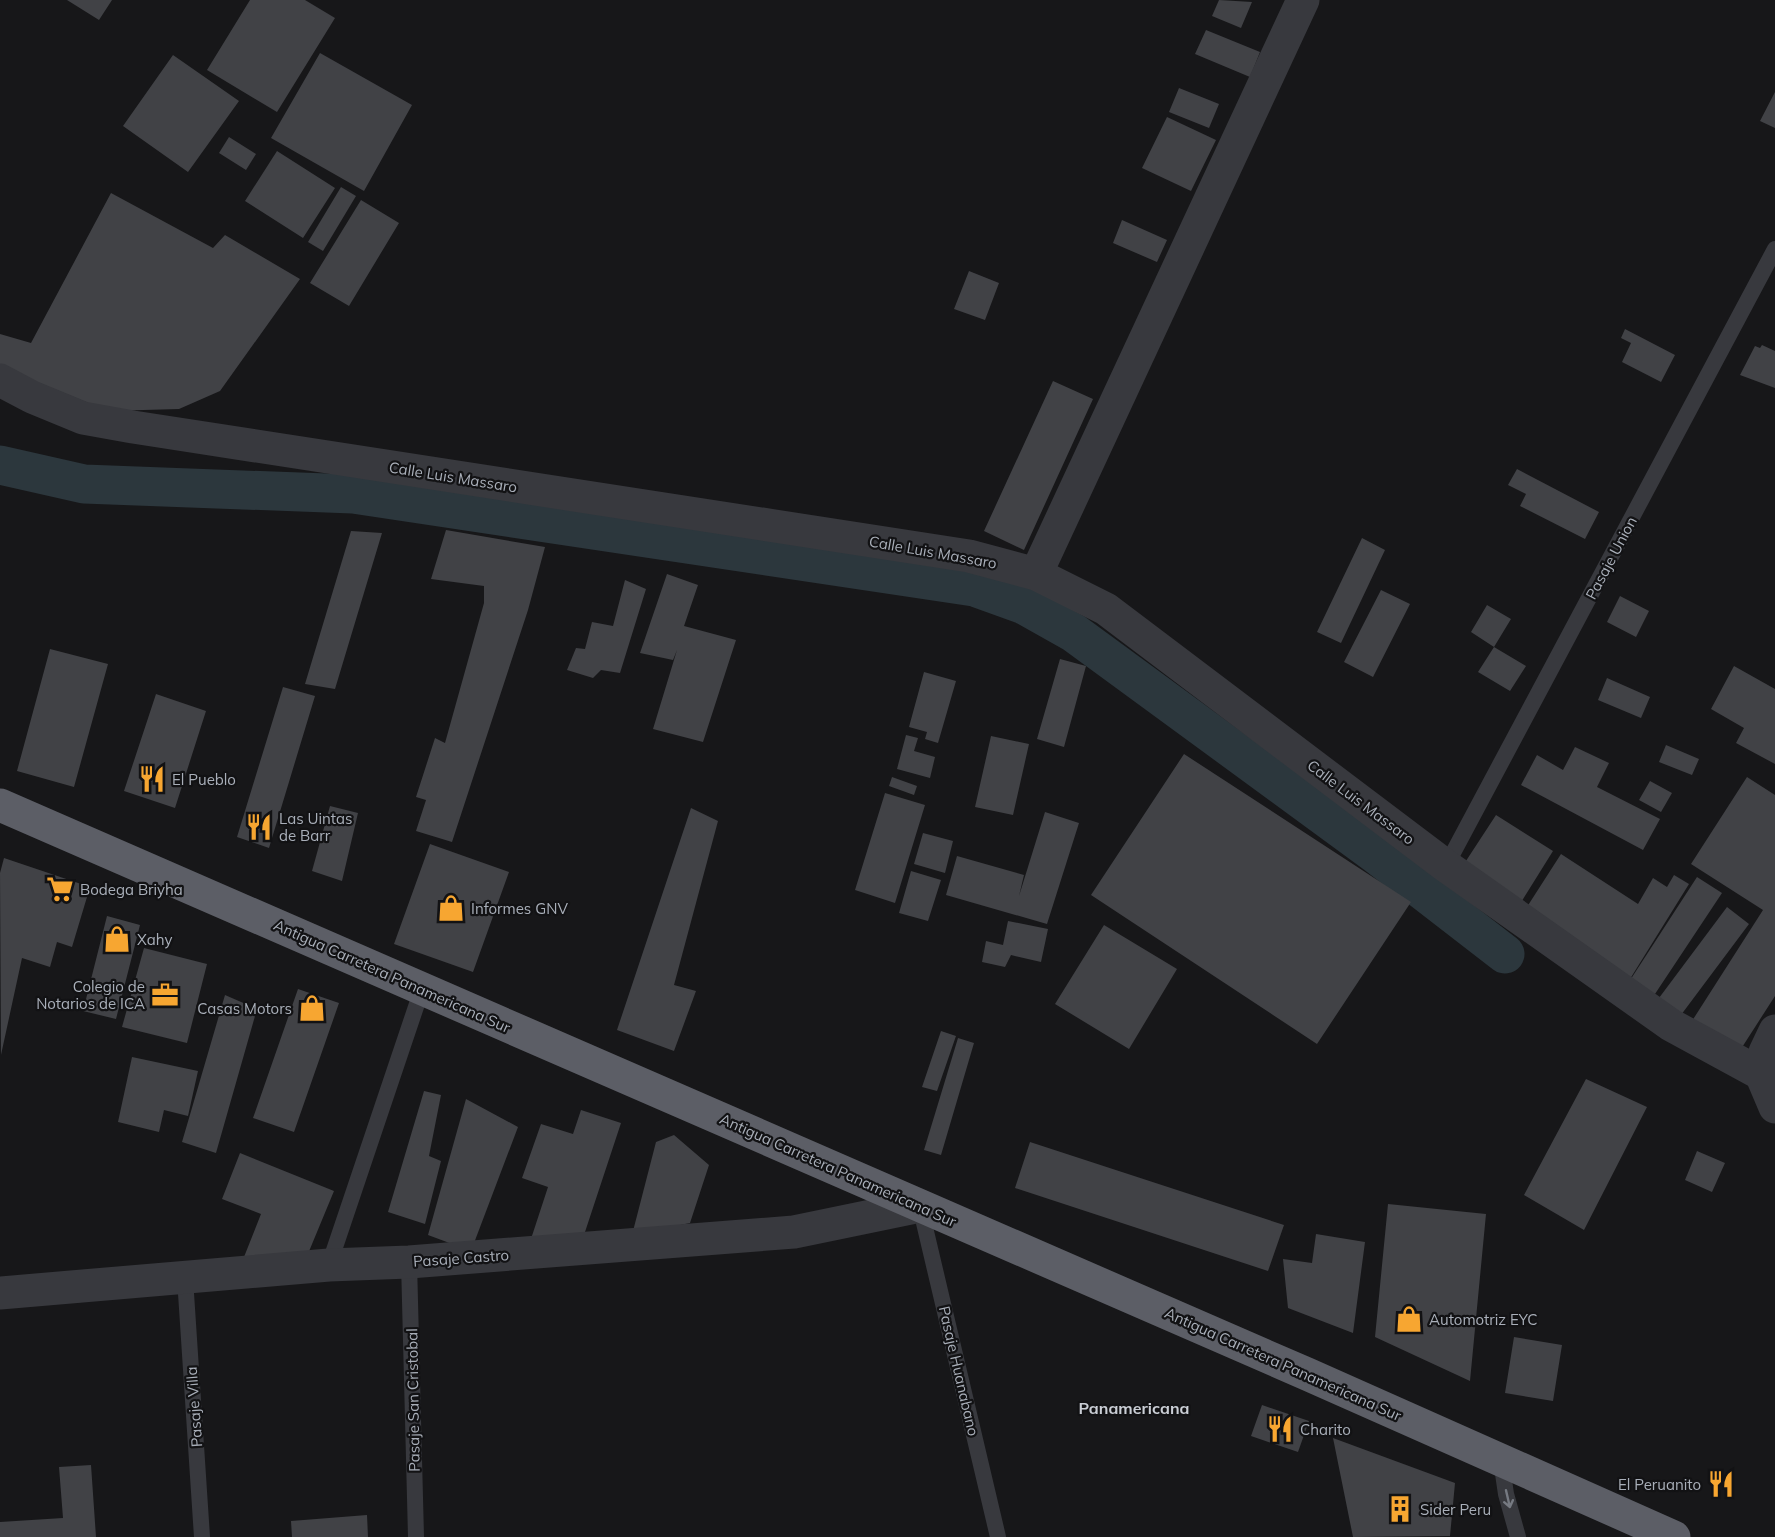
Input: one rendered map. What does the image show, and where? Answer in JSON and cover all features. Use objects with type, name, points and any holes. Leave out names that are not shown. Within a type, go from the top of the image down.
[{"type":"highway","name":"Antigua Carretera Panamericana Sur","points":[[0,805],[1674,1537]]},
{"type":"street","points":[[1036,574],[1303,0]]},
{"type":"street","name":"Calle Luis Massaro","points":[[0,380],[32,397],[83,418],[969,556],[1036,574],[1106,609],[1446,866],[1671,1025],[1761,1074]]},
{"type":"street","points":[[1775,1031],[1765,1052],[1761,1074],[1775,1107]]},
{"type":"street","name":"Pasaje Castro","points":[[0,1293],[329,1265],[409,1262],[794,1232],[920,1206]]},
{"type":"lane","name":"Pasaje Union","points":[[1446,866],[1775,249]]},
{"type":"lane","points":[[329,1265],[422,989]]},
{"type":"lane","name":"Pasaje Huanabano","points":[[920,1206],[998,1537]]},
{"type":"lane","name":"Pasaje San Cristobal","points":[[409,1262],[416,1537]]},
{"type":"lane","name":"Pasaje Villa","points":[[185,1278],[202,1537]]},
{"type":"lane","points":[[1501,1460],[1506,1494],[1518,1537]]},
{"type":"building","points":[[67,0],[112,0],[99,20]]},
{"type":"building","points":[[250,0],[305,0],[335,18],[277,112],[207,70]]},
{"type":"building","points":[[1219,0],[1252,2],[1241,28],[1212,16]]},
{"type":"building","points":[[1206,30],[1260,52],[1250,77],[1195,54]]},
{"type":"building","points":[[320,53],[412,105],[364,191],[271,138]]},
{"type":"building","points":[[173,55],[239,101],[188,172],[123,126]]},
{"type":"building","points":[[1179,88],[1219,104],[1209,128],[1169,112]]},
{"type":"building","points":[[1775,92],[1775,128],[1760,121]]},
{"type":"building","points":[[1167,117],[1216,140],[1191,191],[1142,168]]},
{"type":"building","points":[[229,137],[256,154],[246,170],[219,153]]},
{"type":"building","points":[[277,151],[335,188],[303,238],[245,201]]},
{"type":"building","points":[[341,187],[356,196],[323,251],[308,242]]},
{"type":"building","points":[[111,193],[213,248],[225,235],[300,279],[220,391],[179,409],[108,411],[0,367],[0,334],[31,343]]},
{"type":"building","points":[[361,200],[399,223],[349,306],[310,283]]},
{"type":"building","points":[[1122,220],[1167,240],[1157,262],[1113,243]]},
{"type":"building","points":[[969,271],[999,283],[985,320],[954,309]]},
{"type":"building","points":[[1625,329],[1675,355],[1661,382],[1622,362],[1631,343],[1621,338]]},
{"type":"building","points":[[1762,345],[1775,351],[1775,388],[1740,375],[1755,346],[1760,348]]},
{"type":"building","points":[[1053,381],[1093,399],[1024,550],[984,531]]},
{"type":"building","points":[[1517,469],[1599,512],[1585,539],[1520,506],[1526,494],[1508,485]]},
{"type":"building","points":[[446,530],[545,547],[528,610],[452,842],[416,831],[426,800],[416,797],[435,738],[445,743],[484,603],[484,586],[431,579]]},
{"type":"building","points":[[351,531],[382,533],[335,689],[305,684]]},
{"type":"building","points":[[1362,538],[1385,550],[1341,643],[1317,632]]},
{"type":"building","points":[[667,574],[698,585],[684,626],[736,640],[703,742],[653,729],[677,650],[673,660],[640,653]]},
{"type":"building","points":[[625,580],[646,589],[620,673],[601,670],[593,678],[567,670],[576,648],[585,649],[592,622],[613,626]]},
{"type":"building","points":[[1381,590],[1410,604],[1373,677],[1344,662]]},
{"type":"building","points":[[1620,596],[1649,611],[1636,637],[1607,622]]},
{"type":"building","points":[[1487,605],[1511,619],[1494,647],[1471,632]]},
{"type":"building","points":[[1494,647],[1526,666],[1510,691],[1478,672]]},
{"type":"building","points":[[50,649],[108,664],[74,787],[17,771]]},
{"type":"building","points":[[1060,659],[1086,666],[1064,747],[1037,739]]},
{"type":"building","points":[[1734,666],[1775,689],[1775,764],[1736,743],[1744,728],[1711,709]]},
{"type":"building","points":[[924,672],[956,681],[938,743],[925,739],[927,732],[909,727]]},
{"type":"building","points":[[1607,678],[1650,697],[1641,718],[1598,700]]},
{"type":"building","points":[[283,687],[315,696],[269,848],[237,837]]},
{"type":"building","points":[[156,694],[206,711],[175,808],[124,791]]},
{"type":"building","points":[[906,735],[918,738],[914,751],[935,757],[930,778],[897,769]]},
{"type":"building","points":[[991,736],[1029,744],[1013,815],[975,807]]},
{"type":"building","points":[[1666,745],[1699,759],[1692,775],[1659,762]]},
{"type":"building","points":[[1575,747],[1609,763],[1597,787],[1660,819],[1643,850],[1521,785],[1537,755],[1563,770]]},
{"type":"building","points":[[1184,754],[1411,902],[1317,1044],[1091,895]]},
{"type":"building","points":[[892,777],[917,786],[914,795],[889,786]]},
{"type":"building","points":[[1747,777],[1775,795],[1775,996],[1739,1052],[1692,1021],[1763,910],[1691,864]]},
{"type":"building","points":[[1650,781],[1672,793],[1661,812],[1639,800]]},
{"type":"building","points":[[885,793],[925,805],[895,903],[855,890]]},
{"type":"building","points":[[330,806],[358,813],[342,881],[312,871]]},
{"type":"building","points":[[691,808],[718,821],[674,985],[696,991],[674,1051],[617,1030]]},
{"type":"building","points":[[1045,812],[1079,823],[1047,924],[946,895],[957,856],[1024,875],[1019,896]]},
{"type":"building","points":[[1496,815],[1553,851],[1520,904],[1462,867]]},
{"type":"building","points":[[923,833],[953,841],[945,873],[914,864]]},
{"type":"building","name":"Informes GNV","points":[[430,844],[509,872],[473,972],[394,944]]},
{"type":"building","points":[[1561,854],[1638,904],[1653,878],[1667,887],[1674,875],[1689,884],[1630,979],[1525,910]]},
{"type":"building","points":[[4,858],[90,887],[72,947],[57,942],[50,967],[22,958],[1,1055],[0,873]]},
{"type":"building","points":[[911,871],[941,880],[928,921],[899,913]]},
{"type":"building","points":[[1697,877],[1722,893],[1649,1003],[1625,988]]},
{"type":"building","points":[[1727,907],[1749,924],[1678,1019],[1656,1002]]},
{"type":"building","points":[[107,916],[140,925],[116,1019],[83,1011]]},
{"type":"building","points":[[1008,921],[1048,929],[1041,962],[1011,955],[1005,967],[982,962],[986,941],[1003,945]]},
{"type":"building","points":[[1104,925],[1177,969],[1129,1049],[1055,1004]]},
{"type":"building","name":"Colegio de Notarios de ICA","points":[[144,948],[207,964],[187,1043],[122,1027]]},
{"type":"building","points":[[298,989],[339,1003],[294,1132],[253,1118]]},
{"type":"building","points":[[225,995],[257,1009],[216,1153],[182,1142]]},
{"type":"building","points":[[941,1031],[956,1036],[937,1091],[922,1087]]},
{"type":"building","points":[[958,1038],[974,1043],[941,1155],[924,1150]]},
{"type":"building","points":[[132,1057],[198,1071],[188,1116],[164,1110],[159,1132],[118,1122]]},
{"type":"building","points":[[1586,1079],[1647,1107],[1584,1230],[1524,1195]]},
{"type":"building","points":[[424,1091],[441,1095],[429,1156],[441,1161],[425,1224],[388,1212]]},
{"type":"building","points":[[466,1099],[518,1127],[471,1251],[428,1235]]},
{"type":"building","points":[[581,1110],[621,1123],[584,1235],[529,1245],[548,1187],[522,1178],[541,1124],[573,1134]]},
{"type":"building","points":[[674,1135],[709,1165],[690,1223],[632,1235],[656,1142]]},
{"type":"building","points":[[1030,1142],[1284,1225],[1268,1271],[1015,1188]]},
{"type":"building","points":[[1697,1151],[1725,1163],[1712,1192],[1685,1180]]},
{"type":"building","points":[[240,1153],[334,1191],[305,1261],[242,1262],[261,1214],[222,1199]]},
{"type":"building","points":[[1388,1204],[1486,1214],[1470,1381],[1375,1337]]},
{"type":"building","points":[[1316,1234],[1365,1242],[1353,1333],[1288,1308],[1283,1259],[1312,1263]]},
{"type":"building","points":[[1514,1337],[1562,1345],[1553,1401],[1505,1393]]},
{"type":"building","name":"Charito","points":[[1262,1405],[1309,1421],[1298,1452],[1251,1436]]},
{"type":"building","name":"Sider Peru","points":[[1333,1438],[1455,1483],[1450,1536],[1353,1537]]},
{"type":"building","points":[[91,1465],[96,1537],[0,1537],[0,1522],[63,1518],[59,1467]]},
{"type":"building","points":[[367,1515],[368,1537],[292,1537],[291,1521]]},
{"type":"waterway","points":[[0,465],[84,484],[353,494],[974,587],[1024,605],[1074,633],[1377,855],[1505,954]]},
{"type":"place","name":"El Pueblo","points":[[152,779]]},
{"type":"place","name":"Las Uintas de Barr","points":[[259,827]]},
{"type":"place","name":"Bodega Briyha","points":[[60,889]]},
{"type":"place","name":"Informes GNV","points":[[451,908]]},
{"type":"place","name":"Xahy","points":[[117,939]]},
{"type":"place","name":"Colegio de Notarios de ICA","points":[[165,995]]},
{"type":"place","name":"Casas Motors","points":[[312,1008]]},
{"type":"place","name":"Automotriz EYC","points":[[1409,1319]]},
{"type":"place","name":"Charito","points":[[1280,1429]]},
{"type":"place","name":"El Peruanito","points":[[1721,1484]]},
{"type":"place","name":"Sider Peru","points":[[1400,1509]]},
{"type":"district","name":"Panamericana","points":[[1134,1408]]}]
